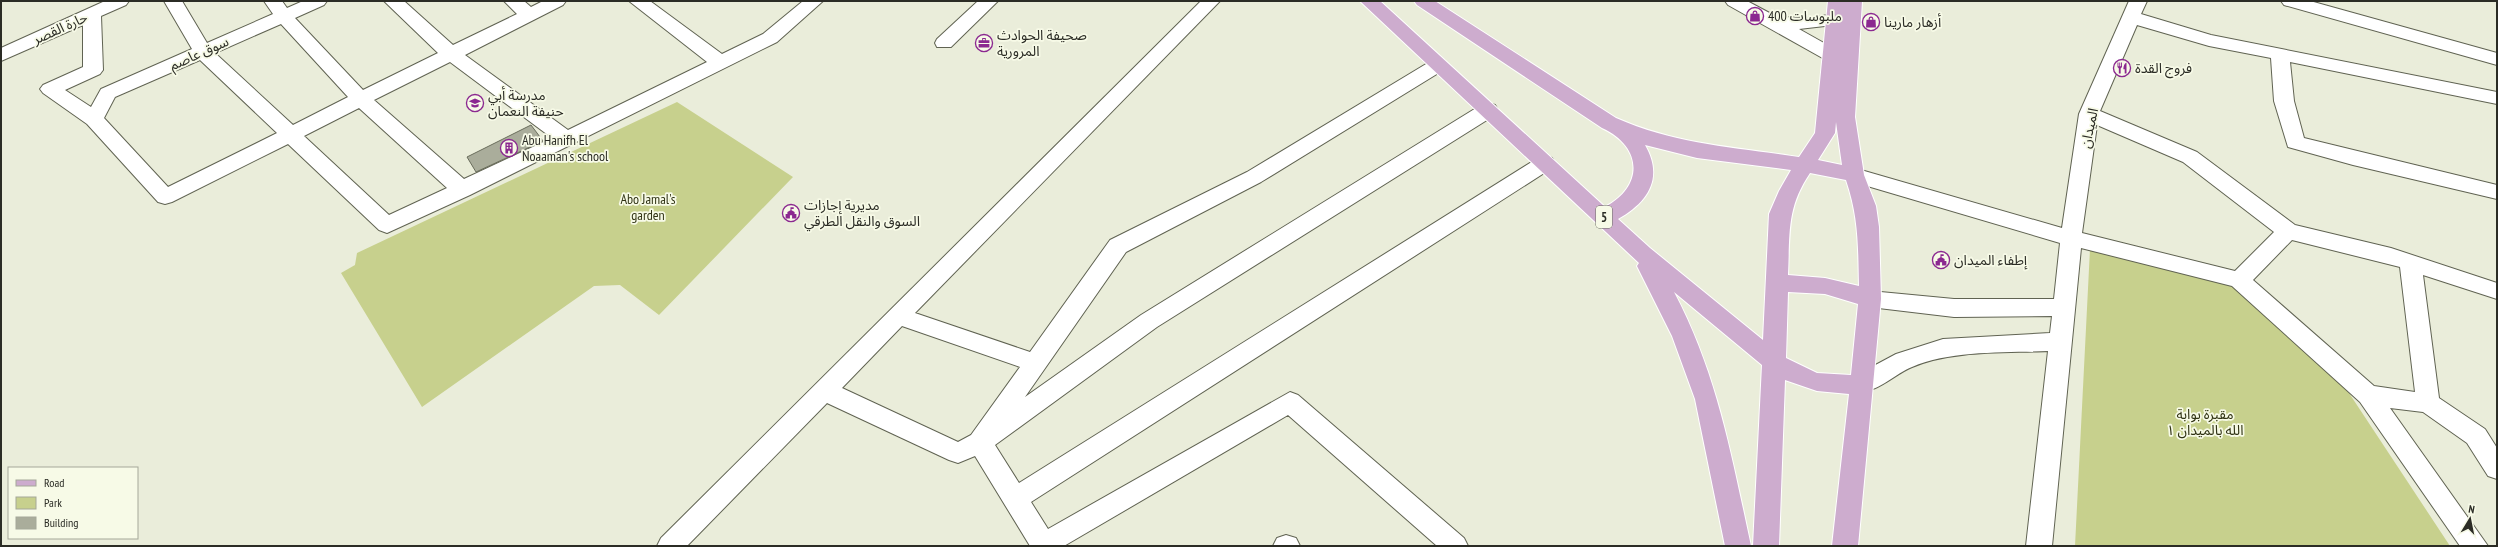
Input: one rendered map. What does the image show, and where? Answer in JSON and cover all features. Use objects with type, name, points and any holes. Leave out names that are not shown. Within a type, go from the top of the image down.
[{"type":"main road","name":"5","points":[[1369,1],[1604,217],[1642,254],[1775,363],[1794,374],[1820,384],[1835,386],[1863,383]]},
{"type":"main road","points":[[1423,1],[1608,123],[1627,133],[1692,149],[1804,164],[1854,176]]},
{"type":"main road","points":[[1845,546],[1850,477],[1863,383],[1870,299],[1868,227],[1865,206],[1854,176],[1845,117],[1853,1]]},
{"type":"main road","points":[[1766,546],[1775,363],[1780,214],[1792,182],[1818,147],[1825,133],[1836,10]]},
{"type":"main road","points":[[1604,217],[1623,208],[1632,200],[1644,180],[1643,159],[1639,148],[1627,133]]},
{"type":"main road","points":[[1642,254],[1684,336],[1701,380],[1714,428],[1738,546]]},
{"type":"main road","points":[[1778,284],[1819,284],[1836,287],[1870,299]]},
{"type":"street","name":"حارة القصر","points":[[1,55],[120,1]]},
{"type":"street","points":[[173,1],[203,52],[387,225],[567,139],[770,38],[814,1]]},
{"type":"street","name":"سوق عاصم","points":[[94,119],[108,93],[203,52],[278,8],[318,1]]},
{"type":"street","points":[[393,1],[451,54],[567,139]]},
{"type":"street","points":[[513,1],[529,15]]},
{"type":"street","points":[[92,13],[93,70],[50,89],[94,119],[165,197],[557,1]]},
{"type":"street","points":[[638,1],[720,62]]},
{"type":"street","points":[[944,43],[989,1]]},
{"type":"street","points":[[670,546],[1211,1]]},
{"type":"street","points":[[1734,1],[1833,56]]},
{"type":"street","points":[[2290,1],[2497,59]]},
{"type":"street","points":[[278,8],[361,99],[462,190]]},
{"type":"street","points":[[2134,9],[2209,40],[2497,98]]},
{"type":"street","name":"الميدان","points":[[2039,546],[2059,341],[2071,238],[2089,114],[2134,9]]},
{"type":"street","points":[[1773,22],[1807,24],[1836,10]]},
{"type":"street","points":[[2280,55],[2284,101],[2295,142],[2353,158],[2497,192]]},
{"type":"street","points":[[980,442],[1118,246],[1254,177],[1438,64]]},
{"type":"street","points":[[824,391],[958,453],[980,442],[1149,321],[1488,110]]},
{"type":"street","points":[[2089,114],[2190,157],[2288,231],[2410,262],[2497,291]]},
{"type":"street","points":[[1015,498],[1545,163]]},
{"type":"street","points":[[1854,176],[2071,238],[2239,280],[2368,395],[2475,546]]},
{"type":"street","points":[[2239,280],[2288,231]]},
{"type":"street","points":[[2410,262],[2428,403]]},
{"type":"street","points":[[1870,299],[1954,308],[2064,307]]},
{"type":"street","points":[[898,316],[1036,363]]},
{"type":"street","points":[[1863,383],[1904,360],[1943,348],[2059,341]]},
{"type":"street","points":[[2368,395],[2428,403],[2476,436],[2497,468]]},
{"type":"street","points":[[980,442],[1043,545],[1290,402],[1455,546]]},
{"type":"green space","name":"Abo Jamal's garden","points":[[677,102],[793,177],[659,315],[620,285],[594,286],[422,407],[341,273],[355,265],[357,253]]},
{"type":"green space","name":"مقبرة بوابة الله بالميدان ١","points":[[2090,249],[2250,287],[2349,393],[2450,546],[2075,546]]},
{"type":"building","name":"Abu Hanifh El Noaaman's school","points":[[531,125],[543,141],[476,172],[467,157]]},
{"type":"place","name":"ملبوسات 400","points":[[1755,16]]},
{"type":"place","name":"أزهار مارينا","points":[[1871,22]]},
{"type":"place","name":"صحيفة الحوادث المرورية","points":[[984,43]]},
{"type":"place","name":"فروج القدة","points":[[2122,68]]},
{"type":"place","name":"مدرسة أبي حنيفة النعمان","points":[[475,103]]},
{"type":"place","name":"Abu Hanifh El Noaaman's school","points":[[509,148]]},
{"type":"place","name":"مديرية إجازات السوق والنقل الطرقي","points":[[791,213]]},
{"type":"place","name":"إطفاء الميدان","points":[[1941,260]]}]
